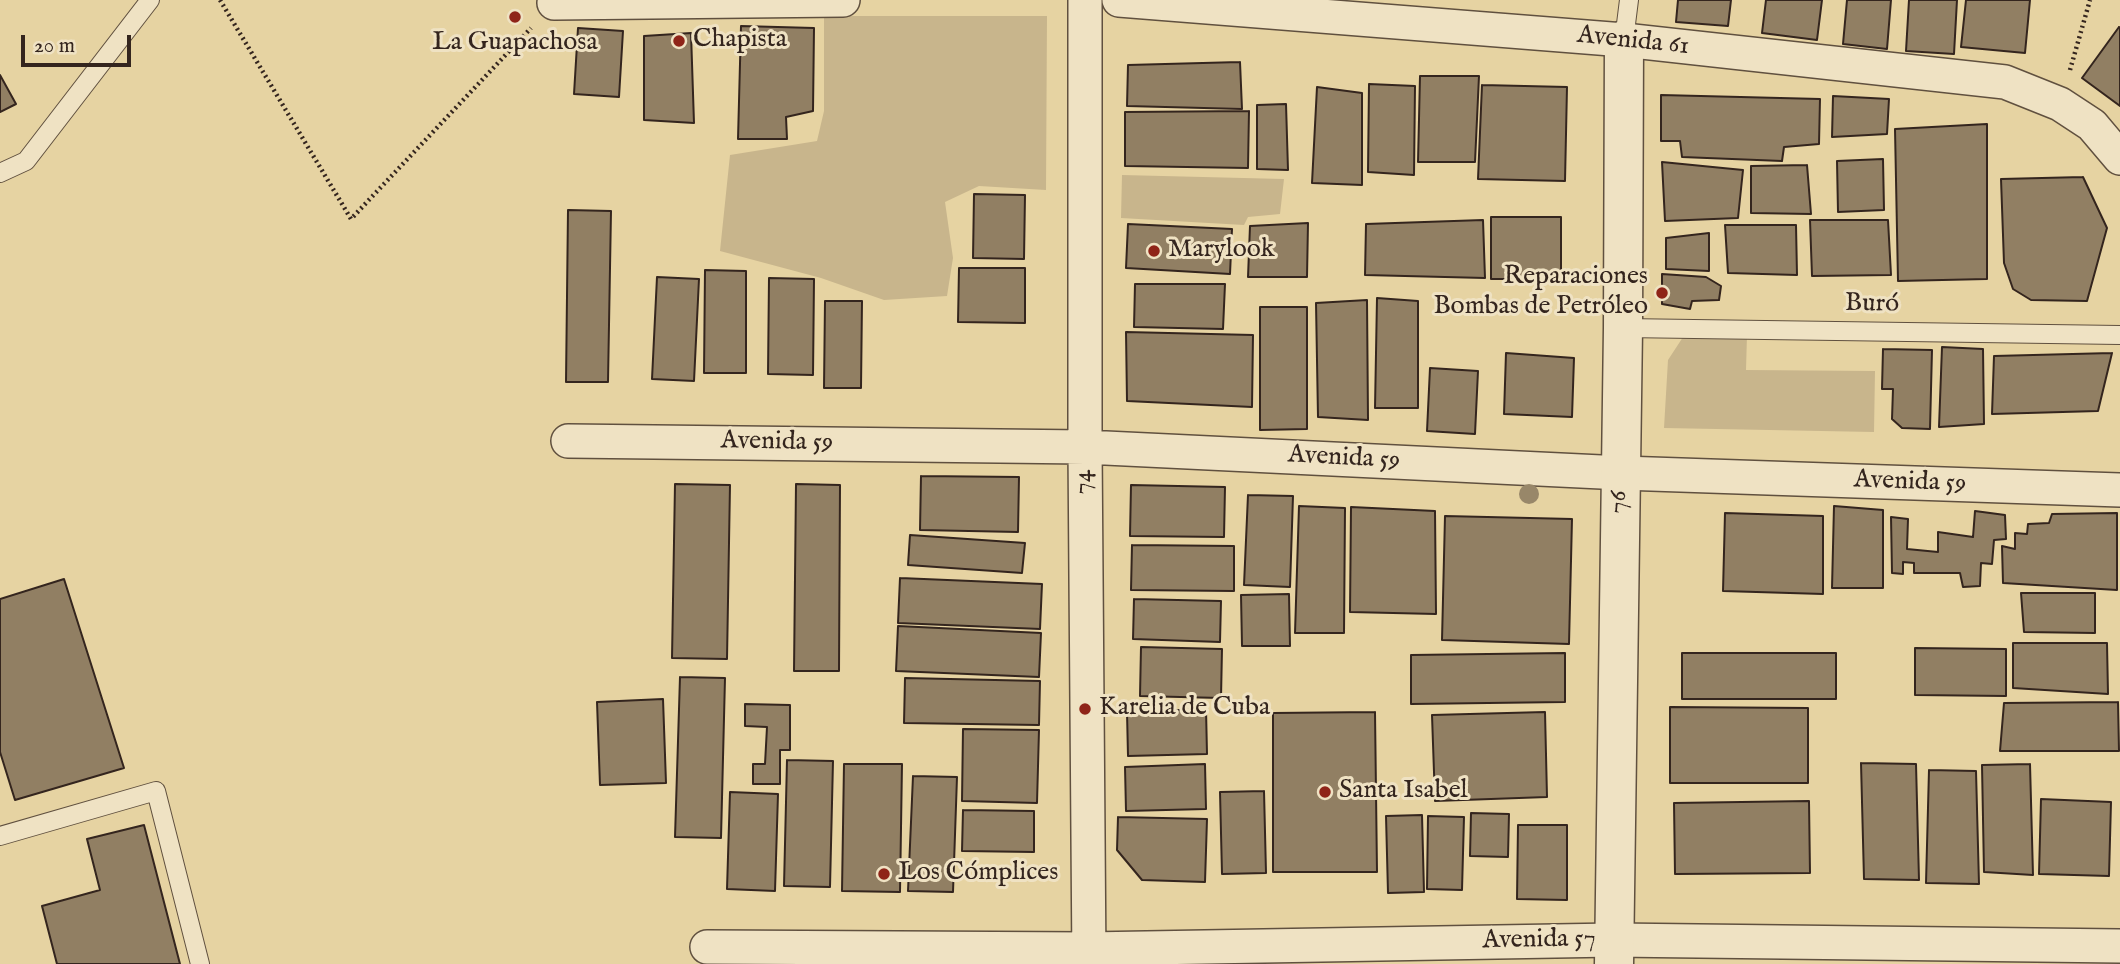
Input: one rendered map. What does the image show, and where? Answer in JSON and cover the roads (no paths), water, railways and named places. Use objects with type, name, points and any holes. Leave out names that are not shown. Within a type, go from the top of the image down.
[{"type":"street","points":[[554,3],[843,0]]},
{"type":"street","name":"74","points":[[1085,0],[1089,957]]},
{"type":"street","name":"Avenida 61","points":[[1119,0],[1624,40],[2006,82],[2060,104],[2092,125],[2120,158]]},
{"type":"street","name":"76","points":[[1614,952],[1623,328],[1624,40]]},
{"type":"street","name":"Avenida 59","points":[[568,441],[1085,447],[1620,472],[2120,490]]},
{"type":"street","name":"Avenida 57","points":[[707,947],[1089,957],[2120,946]]},
{"type":"lane","points":[[0,173],[26,161],[150,0]]},
{"type":"lane","points":[[1624,40],[1629,0]]},
{"type":"lane","name":"Buró","points":[[1623,328],[2120,335]]},
{"type":"lane","points":[[0,836],[156,791],[200,964]]},
{"type":"place","name":"La Guapachosa","points":[[515,17]]},
{"type":"place","name":"Chapista","points":[[679,41]]},
{"type":"place","name":"Marylook","points":[[1154,251]]},
{"type":"place","name":"Reparaciones Bombas de Petróleo","points":[[1662,293]]},
{"type":"place","name":"Karelia de Cuba","points":[[1085,709]]},
{"type":"place","name":"Santa Isabel","points":[[1325,792]]},
{"type":"place","name":"Los Cómplices","points":[[884,874]]}]
